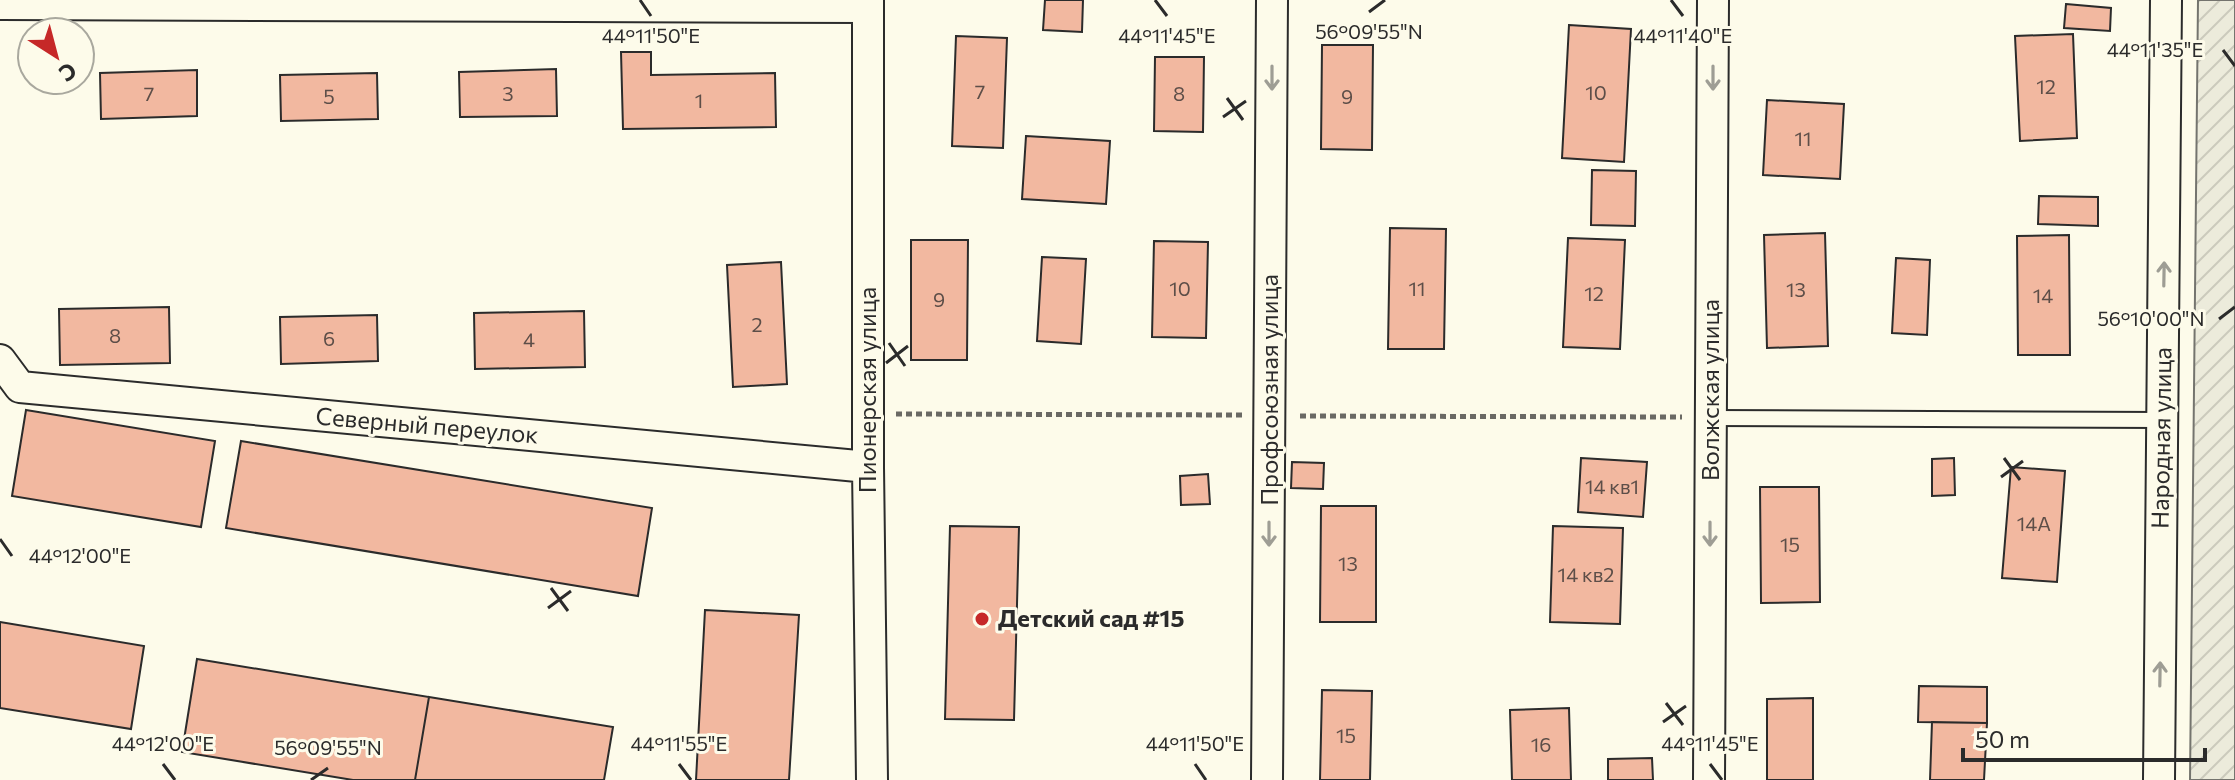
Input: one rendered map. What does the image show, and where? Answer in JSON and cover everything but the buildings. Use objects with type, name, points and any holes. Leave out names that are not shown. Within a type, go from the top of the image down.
[{"type":"street","name":"Профсоюзная улица","points":[[1267,780],[1272,0]]},
{"type":"street","name":"Волжская улица","points":[[1709,780],[1713,0]]},
{"type":"street","name":"Народная улица","points":[[2159,780],[2166,0]]},
{"type":"street","points":[[0,4],[868,4]]},
{"type":"street","name":"Пионерская улица","points":[[868,4],[872,780]]},
{"type":"street","name":"Северный переулок","points":[[0,360],[20,387],[868,467]]},
{"type":"lane","points":[[1711,418],[2162,420]]},
{"type":"shaded area","points":[[2198,0],[2235,0],[2235,780],[2190,780]]},
{"type":"place","name":"Детский сад #15","points":[[982,619]]}]
